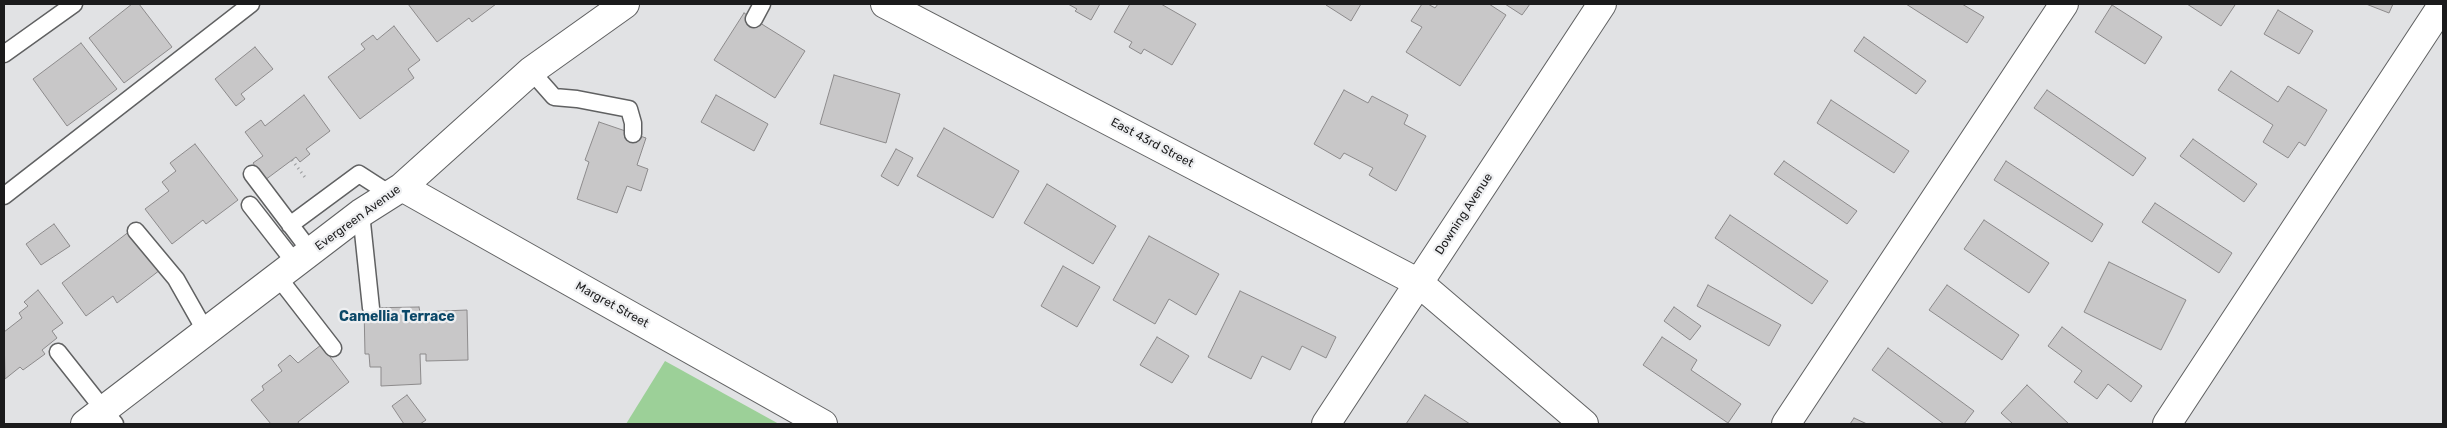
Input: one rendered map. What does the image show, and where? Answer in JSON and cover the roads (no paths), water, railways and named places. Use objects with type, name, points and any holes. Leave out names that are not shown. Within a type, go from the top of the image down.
[{"type":"street","name":"Evergreen Avenue","points":[[101,419],[206,332],[361,213],[396,190],[531,71],[625,4]]},
{"type":"street","name":"East 43rd Street","points":[[885,4],[1419,283],[1584,424]]},
{"type":"street","name":"Downing Avenue","points":[[1326,424],[1602,4]]},
{"type":"street","points":[[1786,424],[2064,4]]},
{"type":"street","points":[[2167,424],[2443,4]]},
{"type":"street","name":"Margret Street","points":[[396,190],[823,424]]},
{"type":"lane","points":[[4,54],[74,4]]},
{"type":"lane","points":[[4,196],[251,4]]},
{"type":"lane","points":[[754,19],[762,4]]},
{"type":"lane","points":[[531,71],[554,97],[577,99],[629,110],[633,123],[633,134]]},
{"type":"lane","points":[[252,174],[290,225],[295,264]]},
{"type":"lane","points":[[290,225],[359,174],[396,190]]},
{"type":"lane","points":[[250,205],[295,264],[333,348]]},
{"type":"lane","points":[[361,213],[371,308]]},
{"type":"lane","points":[[136,231],[176,279],[206,332]]},
{"type":"lane","points":[[58,352],[101,419]]},
{"type":"district","name":"Camellia Terrace","points":[[397,317]]}]
